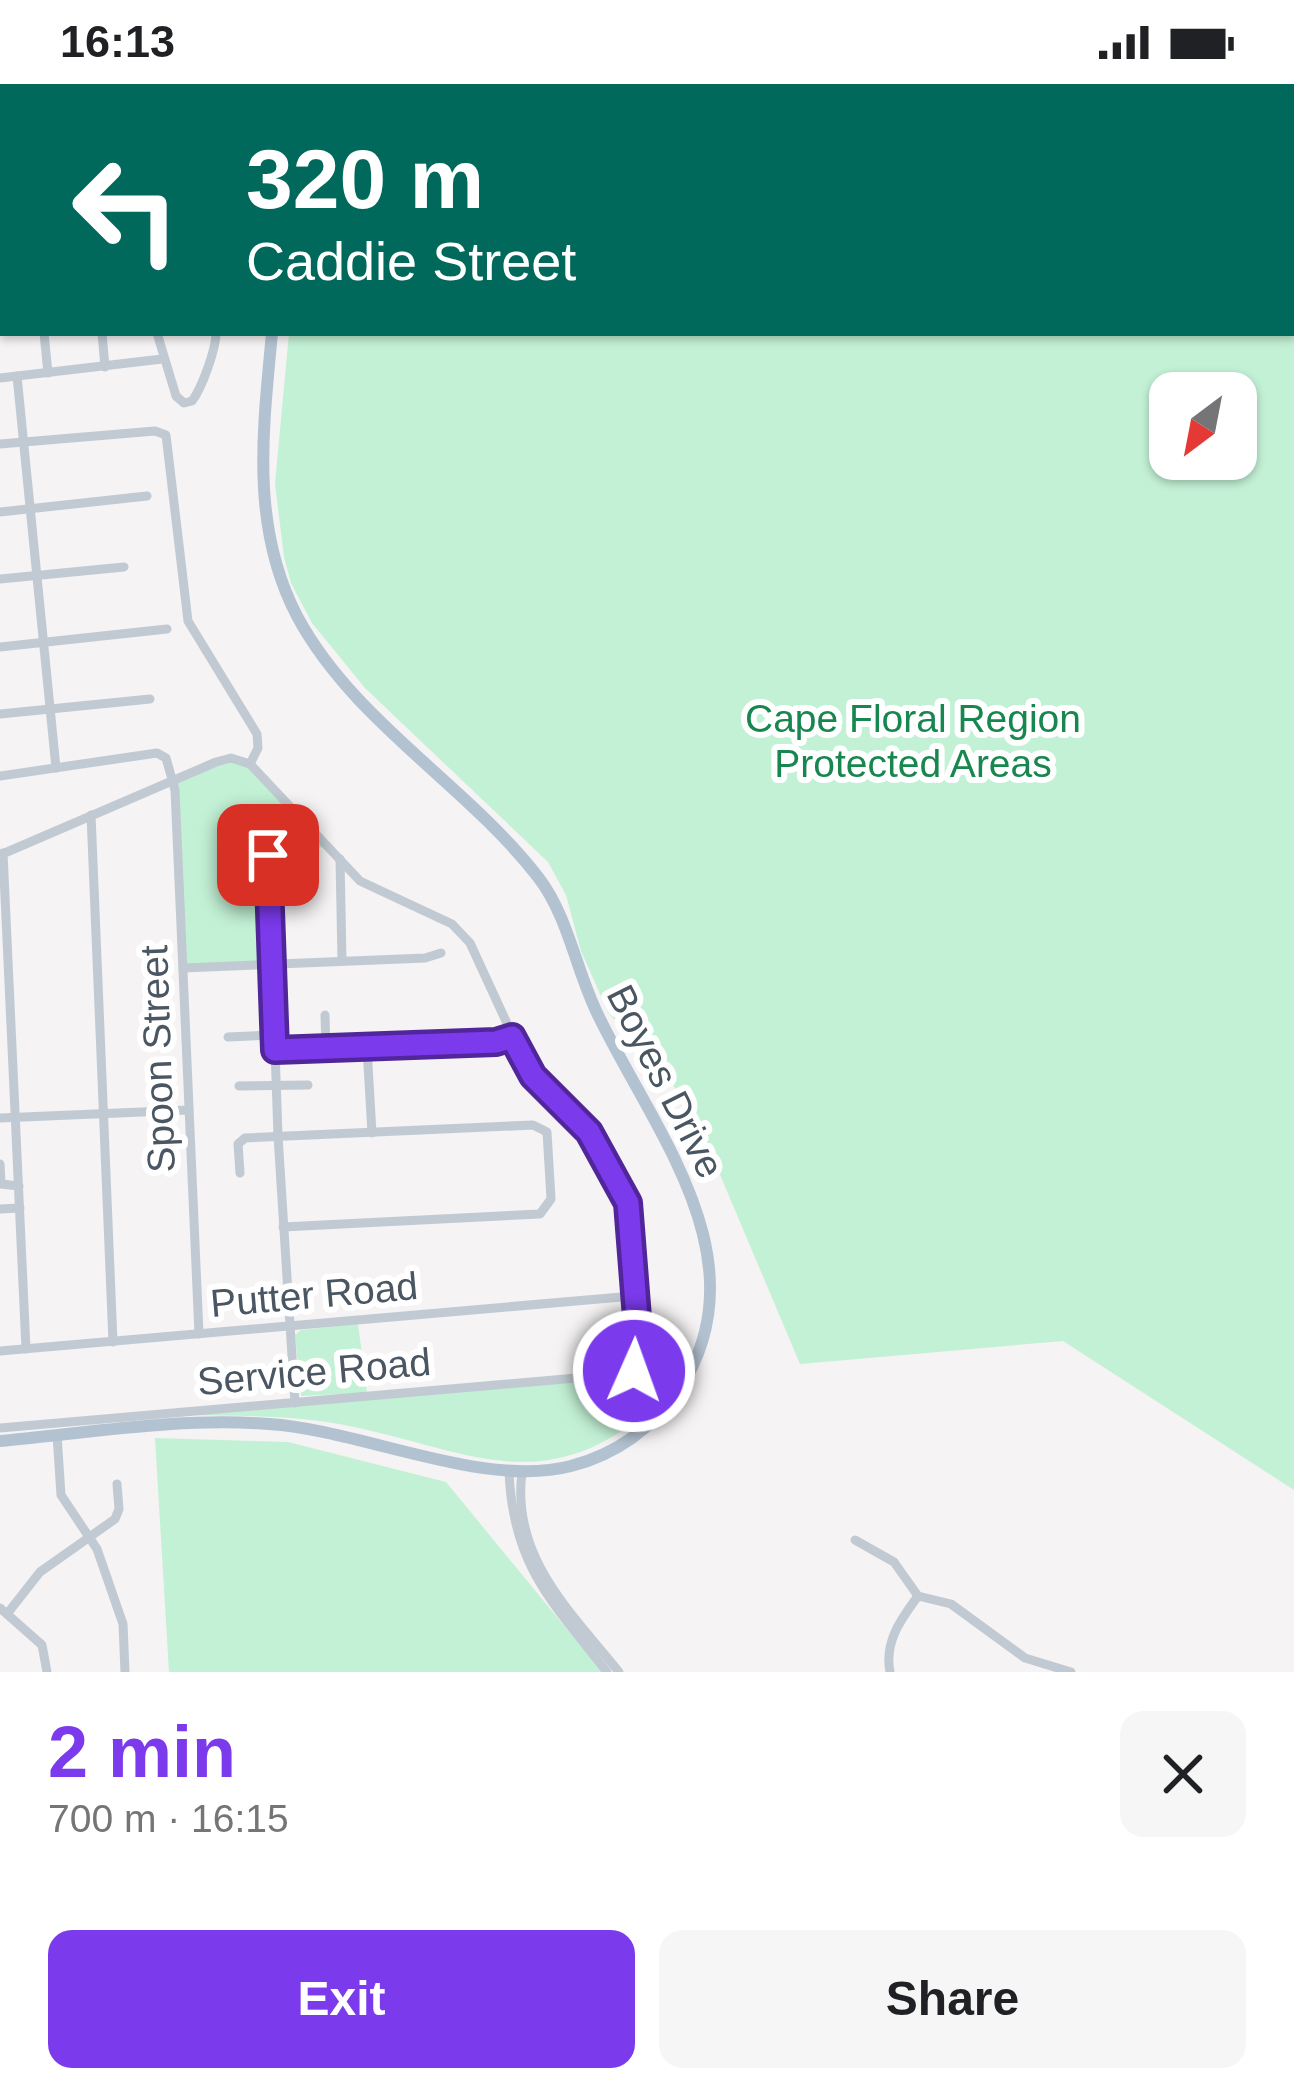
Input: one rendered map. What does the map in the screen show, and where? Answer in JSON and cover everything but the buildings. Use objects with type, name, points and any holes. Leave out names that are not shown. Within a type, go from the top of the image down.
[{"type":"main road","name":"Boyes Drive","points":[[0,1441],[172,1425],[272,1424],[515,1472],[569,1467],[616,1449],[655,1420],[674,1397],[698,1352],[707,1321],[710,1289],[705,1242],[680,1168],[601,1022],[547,890],[503,836],[331,667],[296,614],[271,545],[262,488],[272,336]]},
{"type":"street","points":[[44,336],[48,373]]},
{"type":"street","points":[[102,336],[105,368]]},
{"type":"street","points":[[158,336],[178,400],[192,401],[215,350],[216,336]]},
{"type":"street","points":[[0,378],[162,359]]},
{"type":"street","points":[[17,376],[56,768]]},
{"type":"street","points":[[0,444],[164,433],[170,447],[188,621],[257,734],[258,748],[250,764]]},
{"type":"street","points":[[0,512],[147,496]]},
{"type":"street","points":[[0,579],[124,567]]},
{"type":"street","points":[[0,646],[167,629]]},
{"type":"street","points":[[0,714],[150,699]]},
{"type":"street","points":[[0,776],[157,753],[166,758],[172,781]]},
{"type":"street","points":[[26,1349],[20,1208],[13,1186],[7,1118],[2,854],[227,758],[250,764],[366,886],[460,930],[533,1076],[589,1132],[626,1197],[633,1296]]},
{"type":"street","name":"Spoon Street","points":[[172,781],[199,1334]]},
{"type":"street","points":[[91,815],[113,1342]]},
{"type":"street","points":[[267,818],[278,1136],[295,1403]]},
{"type":"street","points":[[340,859],[342,961]]},
{"type":"street","points":[[183,968],[425,958],[441,953]]},
{"type":"street","points":[[325,1015],[326,1049]]},
{"type":"street","points":[[228,1037],[274,1035]]},
{"type":"street","points":[[275,1050],[496,1042],[512,1037]]},
{"type":"street","points":[[367,1048],[372,1133]]},
{"type":"street","points":[[238,1086],[308,1085]]},
{"type":"street","points":[[7,1118],[189,1110]]},
{"type":"street","points":[[240,1173],[240,1142],[278,1136],[543,1127],[549,1139],[551,1199],[540,1214],[283,1226]]},
{"type":"street","points":[[0,1164],[1,1184],[13,1186]]},
{"type":"street","points":[[0,1209],[20,1208]]},
{"type":"street","name":"Putter Road","points":[[0,1351],[633,1296]]},
{"type":"street","name":"Service Road","points":[[0,1428],[634,1371],[640,1356],[633,1296]]},
{"type":"street","points":[[57,1436],[61,1495],[91,1536],[123,1624],[125,1672]]},
{"type":"street","points":[[515,1472],[514,1526],[531,1573],[607,1672]]},
{"type":"street","points":[[515,1472],[533,1555],[554,1590],[619,1672]]},
{"type":"street","points":[[47,1672],[42,1646],[4,1611],[40,1572],[111,1524],[118,1514],[116,1484]]},
{"type":"street","points":[[855,1540],[894,1562],[918,1596],[952,1604],[1025,1658],[1071,1672]]},
{"type":"street","points":[[890,1672],[889,1647],[918,1596]]},
{"type":"green space","name":"Cape Floral Region Protected Areas","points":[[289,336],[1294,336],[1294,1490],[1063,1341],[800,1364],[691,1106],[608,1012],[581,951],[566,895],[548,862],[365,688],[312,623],[291,583],[275,484]]},
{"type":"green space","points":[[245,760],[325,843],[314,854],[269,855],[272,964],[183,968],[172,781],[216,762]]},
{"type":"green space","points":[[358,1324],[367,1393],[301,1396],[295,1335],[301,1330]]},
{"type":"green space","points":[[631,1377],[658,1402],[616,1435],[575,1454],[537,1461],[459,1453],[327,1422],[179,1415]]},
{"type":"green space","points":[[155,1438],[288,1442],[446,1482],[602,1672],[169,1672]]},
{"type":"route","points":[[268,855],[275,1050],[496,1042],[512,1037],[533,1076],[589,1132],[628,1203],[640,1356],[634,1371]]}]
